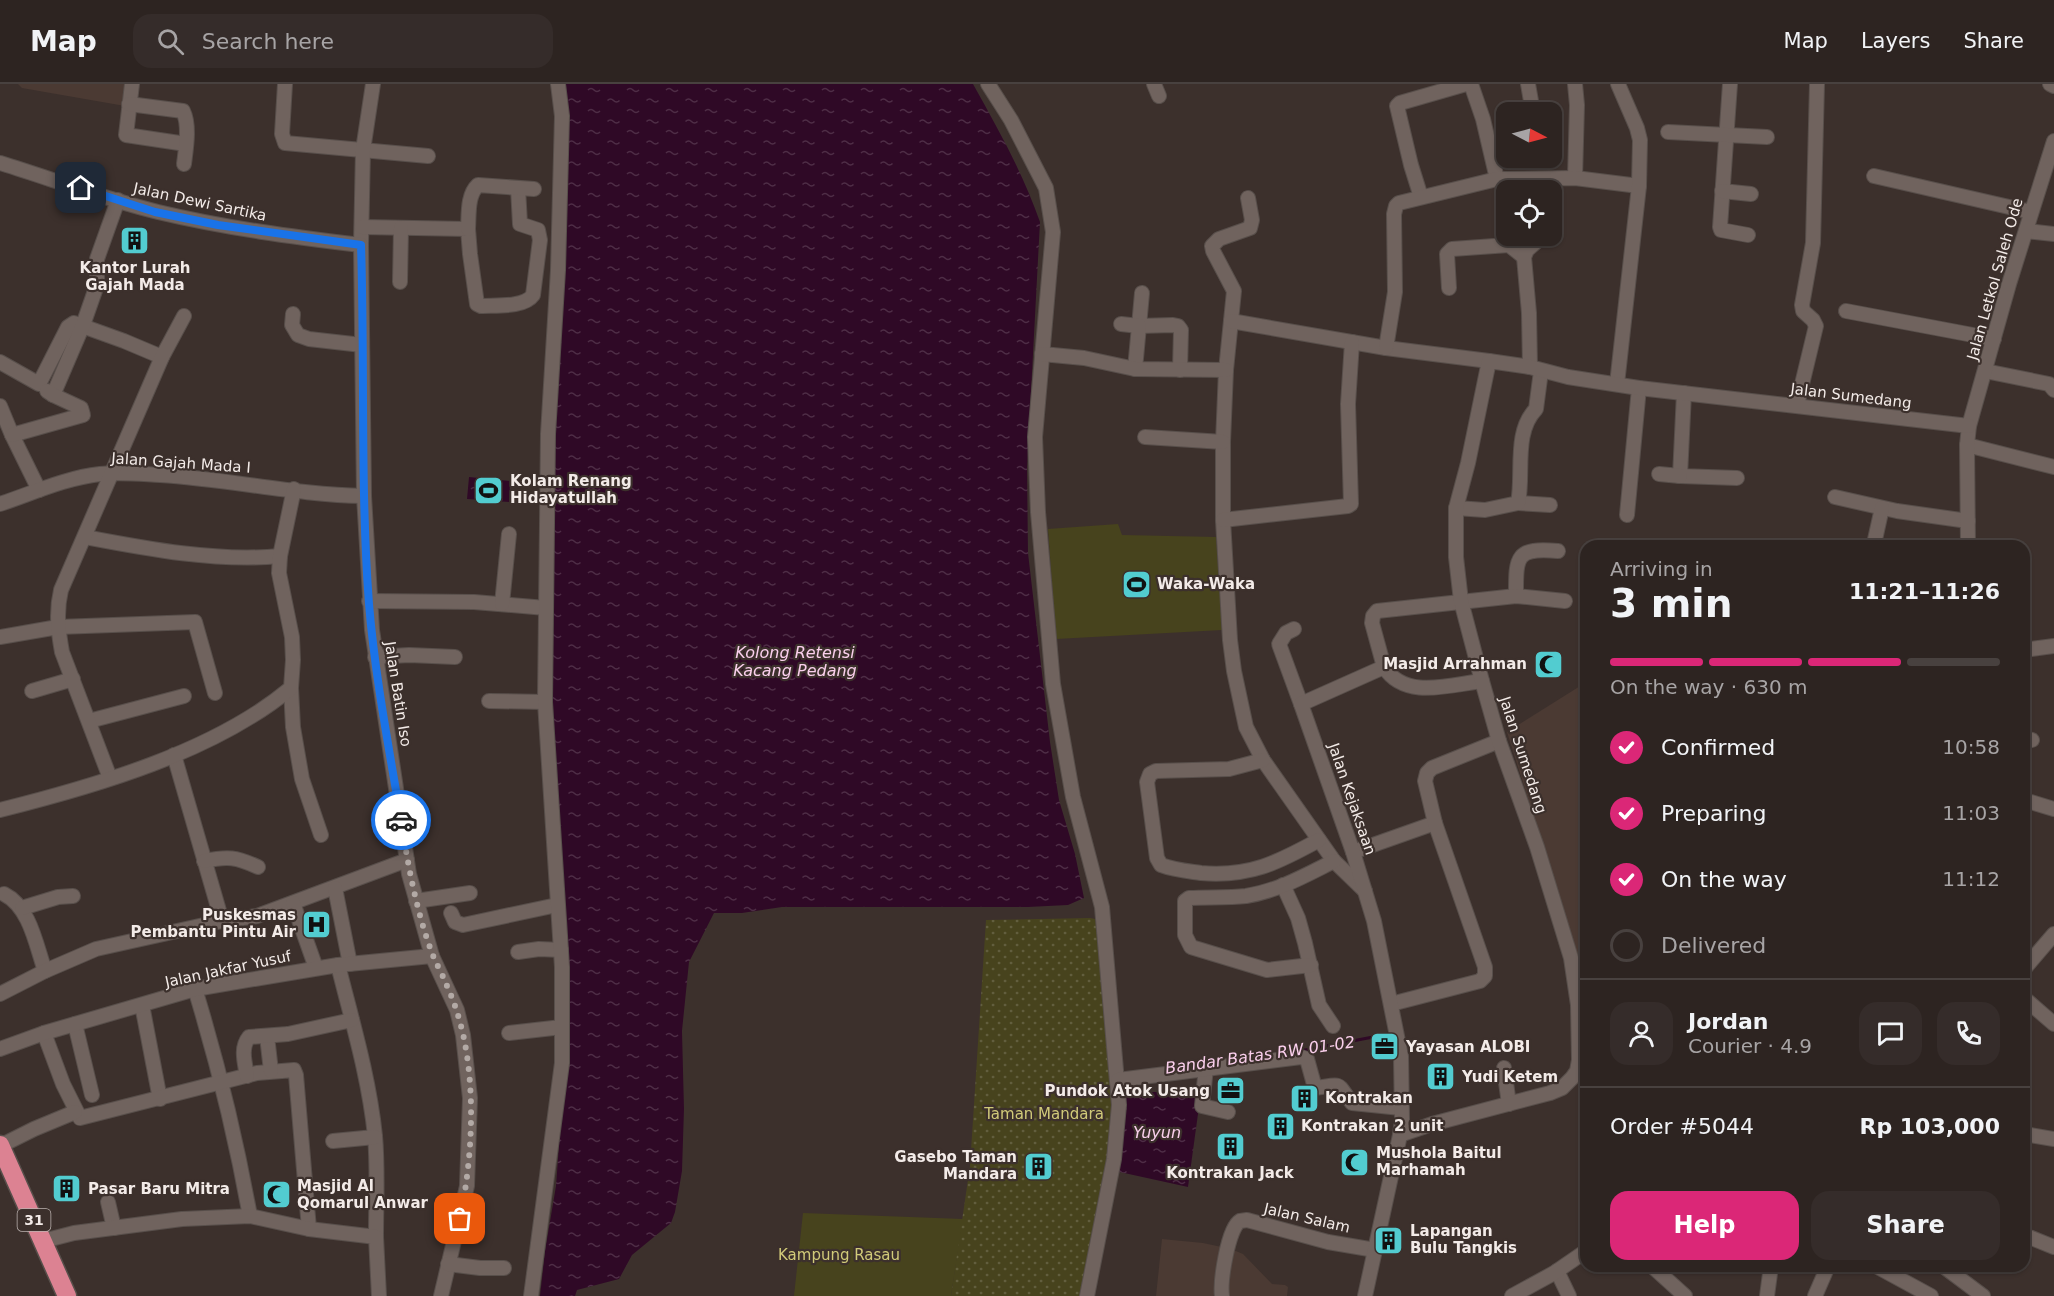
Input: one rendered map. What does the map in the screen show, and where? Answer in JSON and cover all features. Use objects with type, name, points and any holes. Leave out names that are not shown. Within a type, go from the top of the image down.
[{"type":"highway","name":"31","points":[[0,1145],[67,1296]]},
{"type":"street","points":[[132,84],[126,135],[186,144]]},
{"type":"street","points":[[285,84],[282,134],[285,144],[428,156]]},
{"type":"street","name":"Jalan Batin Iso","points":[[373,84],[363,150],[361,245],[364,496],[369,601],[375,657],[407,860],[432,956],[448,987],[459,1018],[465,1044],[470,1098],[467,1186],[441,1296]]},
{"type":"street","points":[[531,1296],[562,1063],[561,950],[544,702],[548,434],[558,270],[562,116],[558,84]]},
{"type":"street","points":[[988,84],[1011,120],[1046,188],[1053,232],[1035,437],[1038,512],[1053,684],[1073,797],[1102,907],[1119,1106],[1114,1159],[1090,1295]]},
{"type":"street","points":[[1421,197],[1411,165],[1398,106],[1400,103],[1466,84]]},
{"type":"street","points":[[1471,84],[1483,119],[1497,179]]},
{"type":"street","points":[[1528,84],[1531,101]]},
{"type":"street","points":[[1575,84],[1577,105],[1575,178]]},
{"type":"street","points":[[1617,384],[1639,186],[1639,134],[1618,84]]},
{"type":"street","points":[[1730,84],[1720,227],[1721,230],[1748,235]]},
{"type":"street","points":[[1797,405],[1816,326],[1803,311],[1802,305],[1813,243],[1817,84]]},
{"type":"street","points":[[129,104],[183,111],[186,144],[184,164]]},
{"type":"street","points":[[1668,132],[1767,137]]},
{"type":"street","name":"Jalan Letkol Saleh Ode","points":[[1968,540],[1967,445],[1969,426],[2031,212],[2053,146]]},
{"type":"street","name":"Jalan Dewi Sartika","points":[[0,163],[155,212],[218,225],[361,245]]},
{"type":"street","points":[[1874,176],[2031,212]]},
{"type":"street","points":[[1562,181],[1575,178],[1639,186]]},
{"type":"street","points":[[1386,348],[1395,292],[1395,210],[1399,203],[1497,179],[1505,180]]},
{"type":"street","points":[[519,188],[520,224],[540,232],[532,298],[511,304],[481,306],[477,304],[468,229],[470,199],[474,188],[478,185],[534,189]]},
{"type":"street","points":[[1722,191],[1751,194]]},
{"type":"street","points":[[1248,198],[1252,220],[1250,228],[1218,239],[1212,246],[1233,288],[1226,370],[1223,520],[1234,671],[1246,727],[1263,760],[1334,861],[1366,892]]},
{"type":"street","points":[[53,395],[83,325],[97,285],[97,259],[118,200]]},
{"type":"street","points":[[362,227],[468,229]]},
{"type":"street","points":[[400,282],[401,228]]},
{"type":"street","points":[[2026,231],[2054,234]]},
{"type":"street","points":[[1449,288],[1447,254],[1452,249],[1509,245],[1524,257]]},
{"type":"street","points":[[1518,503],[1523,432],[1530,415],[1536,409],[1535,369],[1524,257],[1531,246]]},
{"type":"street","points":[[1135,369],[1142,293]]},
{"type":"street","points":[[1846,311],[1994,339]]},
{"type":"street","points":[[293,314],[292,325],[298,335],[309,339],[362,345]]},
{"type":"street","points":[[110,778],[62,652],[58,609],[62,590],[162,357],[184,316]]},
{"type":"street","points":[[1231,321],[1386,348],[1489,361]]},
{"type":"street","points":[[39,384],[51,356],[68,327],[74,323],[162,357]]},
{"type":"street","points":[[1120,324],[1178,326],[1181,330],[1180,370]]},
{"type":"street","points":[[1223,520],[1352,504],[1348,404],[1352,342]]},
{"type":"street","points":[[1042,354],[1084,358],[1135,369],[1226,370]]},
{"type":"street","name":"Jalan Sumedang","points":[[1580,997],[1562,926],[1499,741],[1461,601],[1456,557],[1456,508],[1489,361],[1639,388],[1969,426]]},
{"type":"street","points":[[0,362],[39,384],[53,395],[81,408],[83,415],[12,435]]},
{"type":"street","points":[[1985,372],[2049,384],[2054,390]]},
{"type":"street","points":[[1628,515],[1639,388]]},
{"type":"street","points":[[1680,476],[1684,393]]},
{"type":"street","points":[[0,406],[39,490]]},
{"type":"street","points":[[1145,437],[1223,442]]},
{"type":"street","points":[[1967,445],[2054,467]]},
{"type":"street","name":"Jalan Gajah Mada I","points":[[0,504],[68,480],[113,473],[203,477],[364,496]]},
{"type":"street","points":[[1659,474],[1737,478]]},
{"type":"street","points":[[294,489],[280,556],[279,573],[292,637],[293,727],[300,769],[321,835]]},
{"type":"street","points":[[1835,497],[1929,517],[1968,521]]},
{"type":"street","points":[[1456,508],[1485,510],[1518,503],[1550,505]]},
{"type":"street","points":[[1875,540],[1882,508]]},
{"type":"street","points":[[502,604],[509,534]]},
{"type":"street","points":[[85,537],[198,554],[261,558],[280,556]]},
{"type":"street","points":[[1516,596],[1516,571],[1518,561],[1523,555],[1527,551],[1558,551]]},
{"type":"street","points":[[1482,681],[1415,688],[1390,676],[1384,667],[1371,622],[1373,616],[1377,612],[1516,596],[1565,601]]},
{"type":"street","points":[[369,601],[438,601],[546,608]]},
{"type":"street","points":[[0,637],[58,627],[195,622],[215,693]]},
{"type":"street","name":"Jalan Kejaksaan","points":[[1294,629],[1286,633],[1279,644],[1302,704],[1366,892],[1391,1004],[1401,1056],[1400,1135]]},
{"type":"street","points":[[2030,649],[2054,646]]},
{"type":"street","points":[[375,657],[409,655],[455,657]]},
{"type":"street","points":[[1302,704],[1384,667]]},
{"type":"street","points":[[32,691],[73,679]]},
{"type":"street","points":[[0,810],[64,794],[174,756],[218,736],[257,713],[291,688]]},
{"type":"street","points":[[89,721],[184,696]]},
{"type":"street","points":[[489,701],[544,702]]},
{"type":"street","points":[[1391,1004],[1480,981],[1485,976],[1485,967],[1435,823],[1425,781],[1427,773],[1432,768],[1499,741]]},
{"type":"street","points":[[174,756],[222,921]]},
{"type":"street","points":[[1263,760],[1229,769],[1156,771],[1150,774],[1147,782],[1157,858],[1161,865],[1191,872],[1242,873],[1285,858],[1319,840]]},
{"type":"street","points":[[2030,802],[2054,809]]},
{"type":"street","points":[[1353,852],[1435,823]]},
{"type":"street","points":[[204,861],[232,857],[258,867]]},
{"type":"street","points":[[0,994],[96,949],[257,915],[407,860]]},
{"type":"street","points":[[1189,897],[1245,896],[1283,885],[1334,861]]},
{"type":"street","points":[[1191,872],[1189,897],[1185,901],[1185,936],[1191,947],[1267,970],[1311,965]]},
{"type":"street","points":[[1283,885],[1298,918],[1319,1005],[1333,1026]]},
{"type":"street","points":[[334,888],[352,1020],[366,1077],[375,1137],[379,1296]]},
{"type":"street","points":[[416,901],[470,893]]},
{"type":"street","points":[[4,894],[14,898],[22,908],[45,971]]},
{"type":"street","points":[[22,908],[58,897],[73,896]]},
{"type":"street","points":[[293,903],[316,968]]},
{"type":"street","points":[[451,913],[455,922],[463,925],[557,905]]},
{"type":"street","points":[[2030,962],[2054,934]]},
{"type":"street","points":[[518,952],[561,950]]},
{"type":"street","name":"Jalan Jakfar Yusuf","points":[[0,1048],[195,989],[344,964],[432,956]]},
{"type":"street","points":[[195,989],[238,1148],[250,1216]]},
{"type":"street","points":[[2030,1003],[2054,1024]]},
{"type":"street","points":[[142,1005],[160,1099]]},
{"type":"street","points":[[247,1076],[243,1055],[246,1039],[249,1037],[288,1034],[352,1020]]},
{"type":"street","points":[[75,1024],[92,1095]]},
{"type":"street","points":[[509,1033],[562,1027]]},
{"type":"street","points":[[44,1033],[63,1084],[78,1115]]},
{"type":"street","points":[[267,1036],[271,1071]]},
{"type":"street","points":[[1118,1080],[1301,1057],[1307,1059],[1315,1088],[1341,1086],[1352,1103],[1401,1108]]},
{"type":"street","name":"Jalan Sumedang","points":[[1400,1135],[1432,1124],[1534,1098],[1562,1088],[1580,1067]]},
{"type":"street","points":[[1206,1068],[1202,1106],[1228,1112]]},
{"type":"street","points":[[1504,1068],[1509,1104]]},
{"type":"street","points":[[0,1145],[34,1129],[78,1115],[160,1099],[247,1076],[271,1071],[294,1070],[309,1228]]},
{"type":"street","points":[[1365,1296],[1400,1135]]},
{"type":"street","points":[[2030,1135],[2054,1139]]},
{"type":"street","points":[[333,1140],[375,1137]]},
{"type":"street","points":[[108,1202],[114,1228]]},
{"type":"street","points":[[43,1241],[61,1235],[182,1219],[250,1216],[309,1228],[376,1237]]},
{"type":"street","name":"Jalan Salam","points":[[1222,1296],[1221,1281],[1233,1228],[1240,1221],[1247,1220],[1328,1242],[1374,1250]]},
{"type":"street","points":[[2030,1237],[2054,1247]]},
{"type":"street","points":[[1512,1296],[1580,1255]]},
{"type":"street","points":[[448,1264],[504,1268]]},
{"type":"street","points":[[1557,1271],[1569,1296]]},
{"type":"street","points":[[1659,1272],[1685,1296]]},
{"type":"street","points":[[1767,1296],[1770,1272]]},
{"type":"street","points":[[1816,1296],[1825,1272]]},
{"type":"street","points":[[1887,1272],[1931,1296]]},
{"type":"street","points":[[1951,1272],[1983,1296]]},
{"type":"shaded area","points":[[18,84],[129,84],[125,106],[22,88]]},
{"type":"shaded area","points":[[1580,686],[1580,961],[1507,732]]},
{"type":"shaded area","points":[[1162,1239],[1203,1243],[1243,1254],[1272,1284],[1288,1287],[1287,1296],[1156,1296]]},
{"type":"green space","name":"Waka-Waka","points":[[1118,524],[1122,535],[1216,537],[1222,630],[1056,639],[1048,529]]},
{"type":"green space","name":"Taman Mandara","points":[[1095,919],[1097,924],[1114,1070],[1112,1149],[1084,1296],[951,1296],[970,1166],[986,920]]},
{"type":"green space","name":"Kampung Rasau","points":[[803,1213],[963,1219],[951,1296],[794,1296]]},
{"type":"water","name":"Kolong Retensi Kacang Pedang","points":[[565,84],[973,84],[1018,169],[1040,222],[1027,467],[1028,553],[1059,800],[1075,854],[1084,898],[1068,905],[1028,907],[782,907],[742,913],[714,913],[689,962],[682,1031],[684,1109],[682,1171],[671,1223],[632,1255],[619,1279],[577,1290],[575,1296],[540,1296],[556,1186],[565,1064],[551,680],[551,478],[565,169],[567,100]]},
{"type":"water","name":"Kolam Renang Hidayatullah","points":[[469,477],[511,481],[509,502],[467,499]]},
{"type":"water","name":"Yuyun","points":[[1120,1092],[1201,1092],[1188,1187],[1115,1171]]},
{"type":"waterway","name":"Bandar Batas RW 01-02","points":[[1300,1051],[1394,1033]]},
{"type":"way so far","points":[[401,820],[409,874],[419,914],[432,956],[457,1010],[467,1061],[470,1098],[469,1164],[460,1219]]},
{"type":"place","name":"Kantor Lurah Gajah Mada","points":[[135,241]]},
{"type":"place","name":"Kolam Renang Hidayatullah","points":[[489,490]]},
{"type":"place","name":"Waka-Waka","points":[[1136,584]]},
{"type":"place","name":"Masjid Arrahman","points":[[1548,664]]},
{"type":"place","name":"Puskesmas Pembantu Pintu Air","points":[[317,924]]},
{"type":"place","name":"Yayasan ALOBI","points":[[1385,1047]]},
{"type":"place","name":"Yudi Ketem","points":[[1441,1077]]},
{"type":"place","name":"Pundok Atok Usang","points":[[1231,1091]]},
{"type":"place","name":"Kontrakan","points":[[1304,1098]]},
{"type":"place","name":"Kontrakan 2 unit","points":[[1280,1126]]},
{"type":"place","name":"Kontrakan Jack","points":[[1230,1146]]},
{"type":"place","name":"Mushola Baitul Marhamah","points":[[1355,1162]]},
{"type":"place","name":"Gasebo Taman Mandara","points":[[1038,1166]]},
{"type":"place","name":"Pasar Baru Mitra","points":[[67,1189]]},
{"type":"place","name":"Masjid Al Qomarul Anwar","points":[[276,1195]]},
{"type":"place","name":"Lapangan Bulu Tangkis","points":[[1389,1240]]},
{"type":"route","points":[[81,188],[155,212],[218,225],[276,235],[361,245],[364,496],[369,601],[375,657],[401,820]]}]
